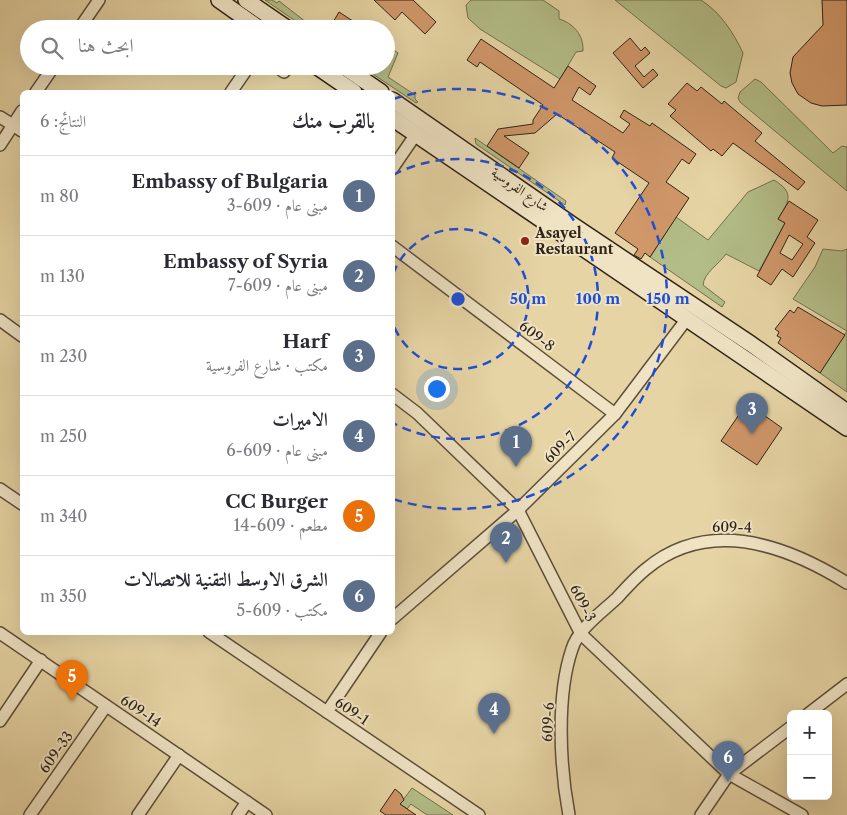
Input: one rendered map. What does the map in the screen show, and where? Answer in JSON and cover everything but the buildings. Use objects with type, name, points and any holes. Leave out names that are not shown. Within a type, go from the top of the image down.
[{"type":"street","points":[[85,20],[99,0]]},
{"type":"street","points":[[219,0],[247,20]]},
{"type":"street","points":[[246,0],[275,20]]},
{"type":"street","points":[[37,90],[48,75]]},
{"type":"street","points":[[232,90],[243,75]]},
{"type":"street","points":[[329,75],[351,90]]},
{"type":"street","points":[[356,75],[378,90]]},
{"type":"street","name":"شارع الفروسية","points":[[395,102],[570,231],[686,320],[847,428]]},
{"type":"street","points":[[0,117],[18,128],[0,145]]},
{"type":"street","name":"شارع الفروسية","points":[[395,120],[751,344],[847,412]]},
{"type":"street","points":[[395,165],[416,134]]},
{"type":"street","name":"609-8","points":[[395,248],[615,414]]},
{"type":"street","points":[[0,320],[20,335]]},
{"type":"street","name":"609-7","points":[[395,616],[518,510],[615,414],[686,320]]},
{"type":"street","name":"609-3","points":[[395,396],[417,413],[518,510],[581,634],[729,774],[802,815]]},
{"type":"street","points":[[0,489],[20,503]]},
{"type":"street","name":"609-4","points":[[581,634],[647,568],[682,548],[710,540],[756,542],[822,569],[847,583]]},
{"type":"street","name":"609-14","points":[[0,633],[266,815]]},
{"type":"street","name":"609-6","points":[[569,815],[564,787],[561,734],[566,681],[572,648],[581,634]]},
{"type":"street","name":"609-1","points":[[213,635],[479,815]]},
{"type":"street","points":[[327,712],[378,635]]},
{"type":"street","points":[[0,721],[41,660]]},
{"type":"street","points":[[813,710],[847,684]]},
{"type":"street","name":"609-33","points":[[30,815],[106,706]]},
{"type":"street","points":[[700,815],[729,774],[787,730]]},
{"type":"street","points":[[138,815],[179,755]]},
{"type":"street","points":[[238,815],[247,802]]},
{"type":"green space","points":[[265,0],[272,0],[277,3],[279,1],[303,20],[294,20]]},
{"type":"green space","points":[[471,0],[543,0],[559,11],[559,19],[569,23],[577,30],[582,40],[583,51],[576,52],[560,79],[480,29],[468,18],[466,5]]},
{"type":"green space","points":[[615,0],[701,0],[715,11],[726,24],[743,53],[736,82],[726,88],[721,86]]},
{"type":"green space","points":[[374,75],[389,75],[388,77],[415,95],[415,99],[418,102],[416,103]]},
{"type":"green space","points":[[755,79],[761,82],[833,153],[842,146],[847,147],[847,191],[740,102],[738,98],[740,92]]},
{"type":"green space","points":[[475,138],[566,201],[565,205],[476,144]]},
{"type":"green space","points":[[774,180],[787,193],[787,202],[778,219],[785,223],[759,271],[726,254],[706,276],[703,285],[725,302],[722,307],[650,257],[676,217],[708,240],[748,192]]},
{"type":"green space","points":[[823,249],[842,251],[847,249],[847,331],[793,299],[815,267]]},
{"type":"green space","points":[[847,331],[847,392],[820,373]]},
{"type":"green space","points":[[412,788],[453,815],[427,815],[411,804],[407,809],[400,804]]},
{"type":"place","name":"Asayel Restaurant","points":[[525,241]]},
{"type":"place","name":"Harf","points":[[752,434]]},
{"type":"place","name":"Embassy of Bulgaria","points":[[516,467]]},
{"type":"place","name":"Embassy of Syria","points":[[506,563]]},
{"type":"place","name":"CC Burger","points":[[72,701]]},
{"type":"place","name":"الاميرات","points":[[494,734]]},
{"type":"place","name":"الشرق الاوسط التقنية للاتصالات","points":[[728,782]]}]
